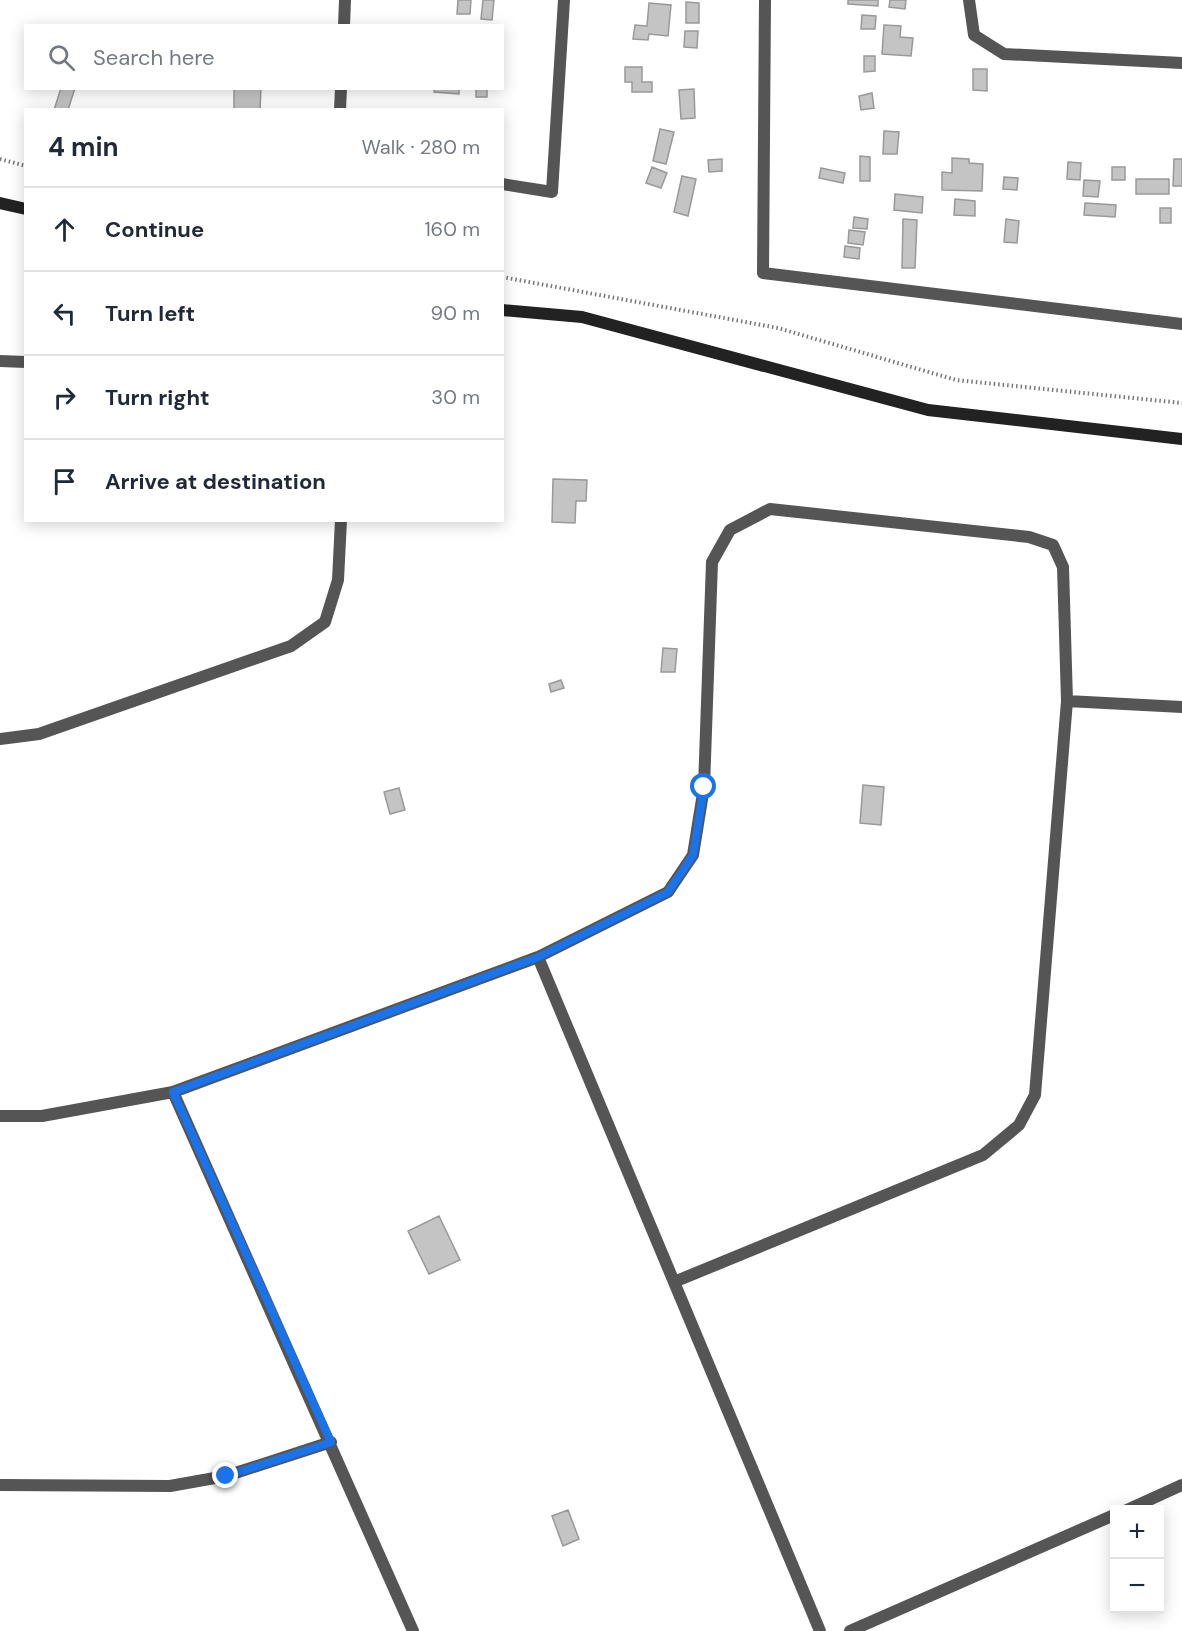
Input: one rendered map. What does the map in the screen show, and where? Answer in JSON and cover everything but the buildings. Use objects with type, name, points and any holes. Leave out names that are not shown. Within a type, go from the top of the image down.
[{"type":"street","points":[[344,24],[345,0]]},
{"type":"street","points":[[504,184],[552,192],[564,0]]},
{"type":"street","points":[[765,0],[763,273],[1182,324]]},
{"type":"street","points":[[969,0],[974,35],[1004,54],[1182,63]]},
{"type":"street","points":[[340,108],[341,90]]},
{"type":"street","points":[[0,203],[24,209]]},
{"type":"street","points":[[504,310],[582,317],[928,410],[1182,439]]},
{"type":"street","points":[[0,361],[24,362]]},
{"type":"street","points":[[0,1116],[42,1116],[173,1092],[538,957],[668,892],[693,855],[704,787],[712,562],[730,530],[770,509],[1029,537],[1053,545],[1063,567],[1067,701],[1035,1095],[1019,1125],[983,1155],[674,1282]]},
{"type":"street","points":[[0,739],[39,734],[291,646],[325,622],[338,580],[341,522]]},
{"type":"street","points":[[1067,701],[1182,707]]},
{"type":"street","points":[[538,957],[820,1631]]},
{"type":"street","points":[[173,1092],[414,1631]]},
{"type":"street","points":[[0,1485],[170,1486],[226,1476],[331,1442]]},
{"type":"street","points":[[1136,1505],[1182,1485]]},
{"type":"street","points":[[850,1631],[1110,1517]]},
{"type":"path","points":[[0,159],[24,165]]},
{"type":"path","points":[[504,277],[778,328],[956,380],[1182,403]]},
{"type":"route","points":[[226,1476],[331,1442],[173,1092],[538,957],[668,892],[693,855],[704,787]]}]
